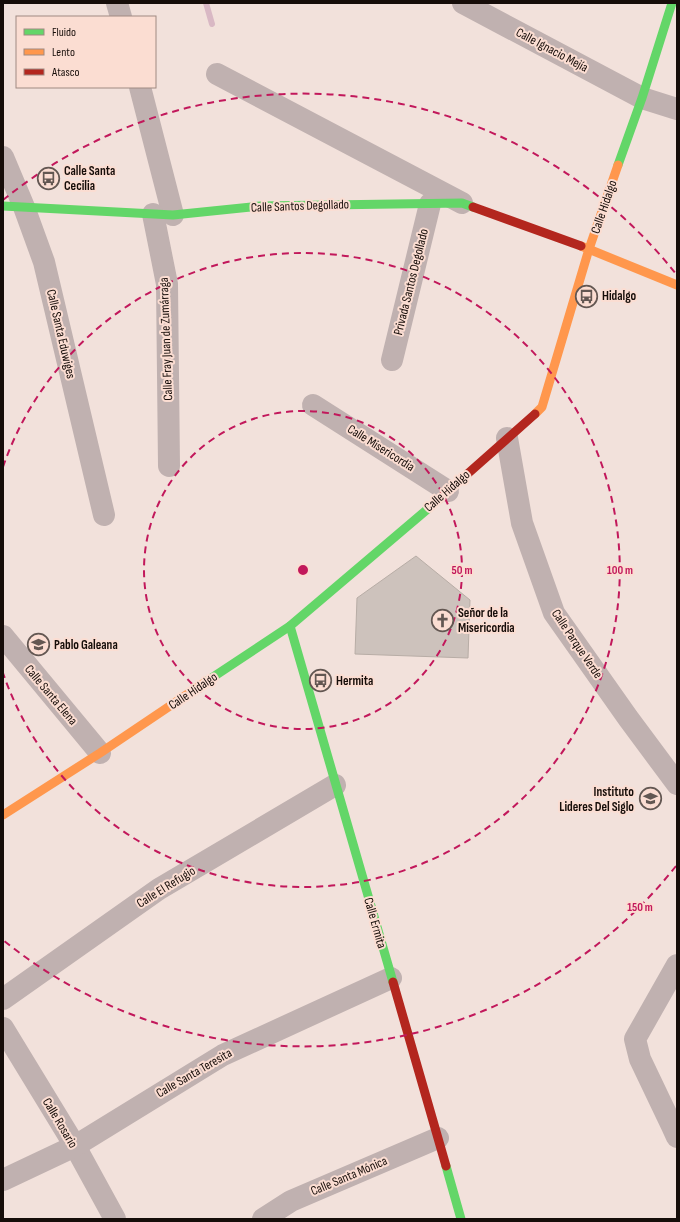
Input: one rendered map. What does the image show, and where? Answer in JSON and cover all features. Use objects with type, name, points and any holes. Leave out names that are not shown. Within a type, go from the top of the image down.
[{"type":"street","points":[[118,3],[121,16]]},
{"type":"street","name":"Calle Ignacio Mejía","points":[[463,3],[642,98],[677,109]]},
{"type":"street","name":"Calle Hidalgo","points":[[3,815],[100,753],[290,626],[448,491],[542,407],[589,249],[642,98],[672,3]]},
{"type":"street","points":[[217,74],[462,203]]},
{"type":"street","name":"Calle Fray Juan de Zumárraga","points":[[140,88],[163,214],[167,284],[169,466]]},
{"type":"street","name":"Calle Santa Eduwiges","points":[[3,157],[14,206],[44,262],[104,515]]},
{"type":"street","name":"Calle Santos Degollado","points":[[14,206],[163,214],[260,206],[462,203],[589,249]]},
{"type":"street","name":"Privada Santos Degollado","points":[[392,360],[430,204]]},
{"type":"street","points":[[589,249],[677,285]]},
{"type":"street","name":"Calle Misericordia","points":[[313,405],[448,491]]},
{"type":"street","name":"Calle Parque Verde","points":[[507,438],[522,523],[554,613],[628,718],[677,784]]},
{"type":"street","name":"Calle Ermita","points":[[290,626],[461,1219]]},
{"type":"street","name":"Calle Santa Elena","points":[[3,636],[100,753]]},
{"type":"street","name":"Calle El Refugio","points":[[3,999],[159,889],[336,785]]},
{"type":"street","points":[[677,964],[636,1039],[640,1059],[677,1138]]},
{"type":"street","name":"Calle Santa Teresita","points":[[3,1180],[75,1146],[223,1055],[391,978]]},
{"type":"street","name":"Calle Rosario","points":[[3,1028],[75,1146],[115,1219]]},
{"type":"street","name":"Calle Santa Mónica","points":[[263,1219],[291,1201],[438,1138]]},
{"type":"building","points":[[416,556],[470,600],[468,658],[355,654],[357,598]]},
{"type":"waterway","points":[[206,3],[212,24]]},
{"type":"traffic: fast","points":[[618,165],[642,98],[672,3]]},
{"type":"traffic: fast","points":[[3,206],[173,215],[260,206],[462,203],[473,207]]},
{"type":"traffic: fast","points":[[204,683],[290,626],[430,507]]},
{"type":"traffic: fast","points":[[290,626],[393,982]]},
{"type":"traffic: fast","points":[[446,1166],[461,1219]]},
{"type":"traffic: slow","points":[[535,414],[542,407],[589,249],[618,165]]},
{"type":"traffic: slow","points":[[581,246],[677,285]]},
{"type":"traffic: slow","points":[[3,815],[100,753],[204,683]]},
{"type":"traffic: jam","points":[[473,207],[581,246]]},
{"type":"traffic: jam","points":[[430,507],[535,414]]},
{"type":"traffic: jam","points":[[393,982],[446,1166]]},
{"type":"place","name":"Calle Santa Cecilia","points":[[48,178]]},
{"type":"place","name":"Hidalgo","points":[[586,296]]},
{"type":"place","name":"Señor de la Misericordia","points":[[443,620]]},
{"type":"place","name":"Pablo Galeana","points":[[39,645]]},
{"type":"place","name":"Hermita","points":[[321,681]]},
{"type":"place","name":"Instituto Lideres Del Siglo","points":[[650,799]]}]
